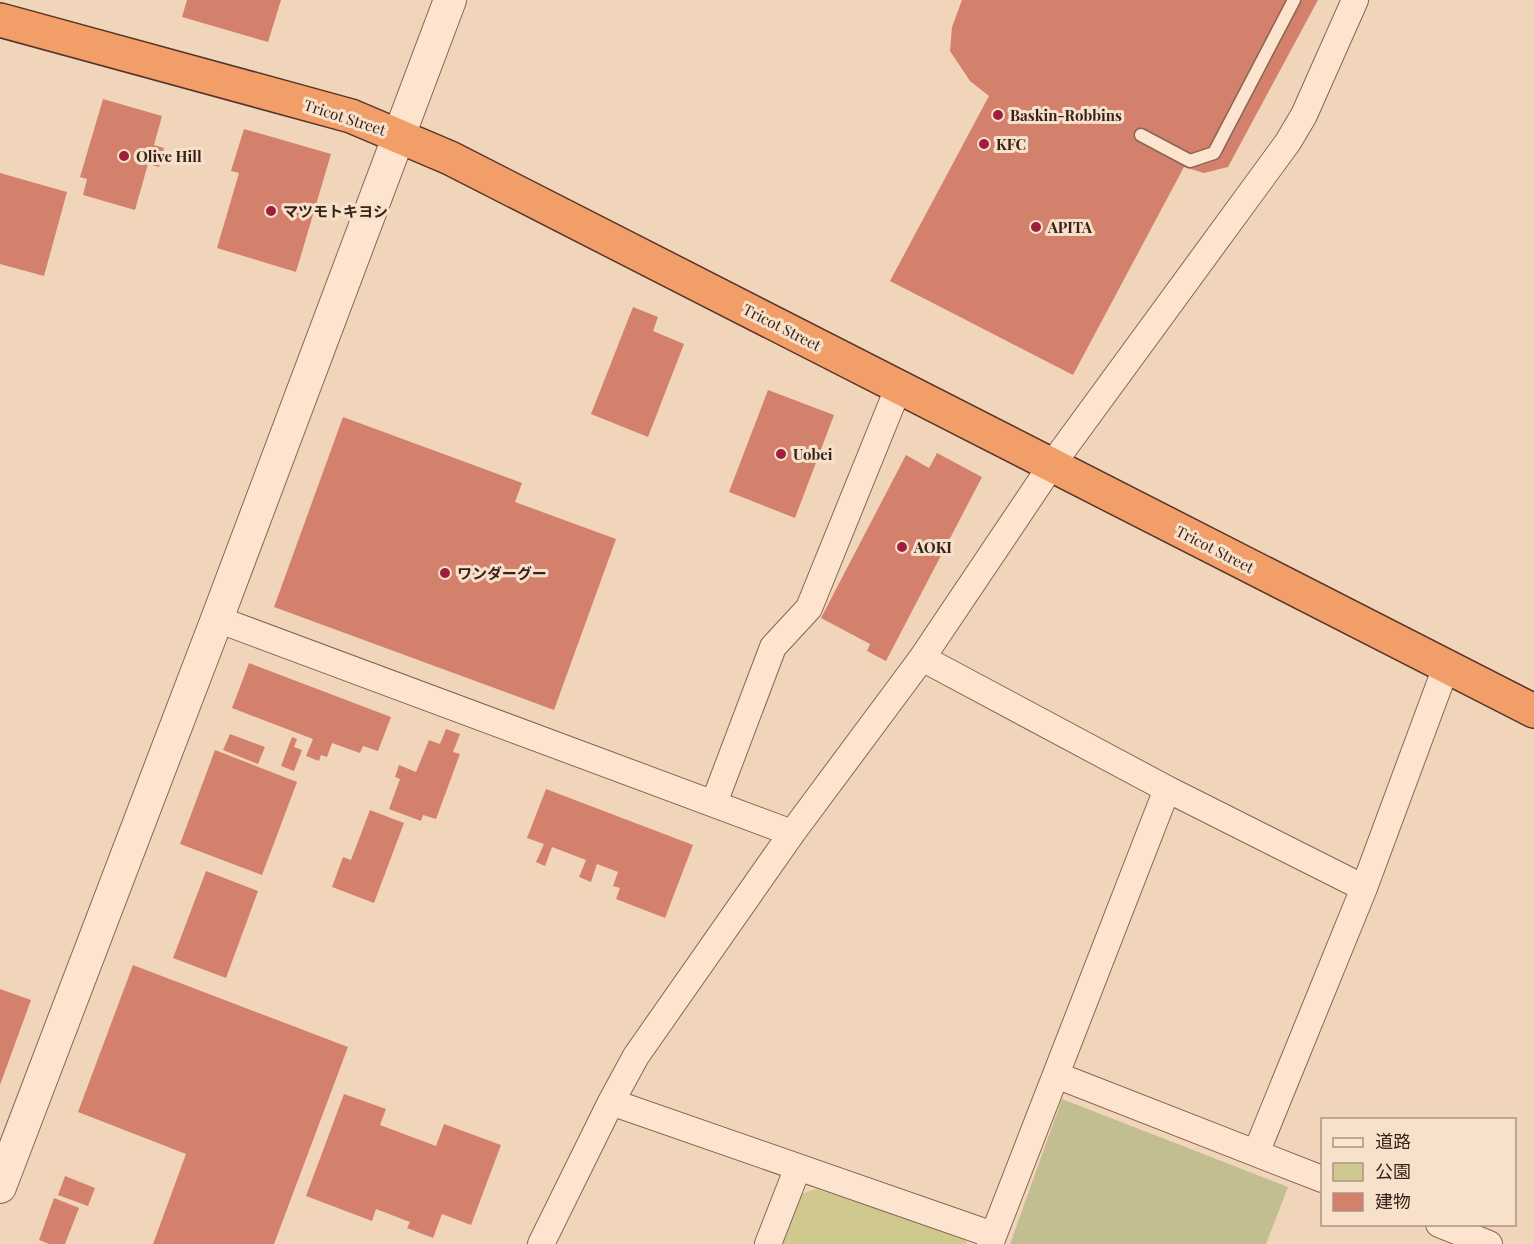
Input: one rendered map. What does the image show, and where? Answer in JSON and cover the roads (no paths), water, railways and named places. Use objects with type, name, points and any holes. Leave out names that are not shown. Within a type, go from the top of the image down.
[{"type":"highway","name":"Tricot Street","points":[[0,20],[351,116],[450,158],[1534,711]]},
{"type":"street","points":[[0,1187],[450,0]]},
{"type":"street","points":[[541,1244],[636,1056],[792,833],[922,658],[1051,466],[1288,142],[1304,115],[1355,0]]},
{"type":"street","points":[[714,803],[773,647],[809,608],[899,387]]},
{"type":"street","points":[[217,619],[792,833]]},
{"type":"street","points":[[922,658],[1167,789],[1364,888]]},
{"type":"street","points":[[1256,1153],[1364,888],[1446,667]]},
{"type":"street","points":[[611,1102],[798,1167],[992,1239],[1167,789]]},
{"type":"street","points":[[1056,1075],[1321,1178]]},
{"type":"street","points":[[768,1244],[798,1167]]},
{"type":"street","points":[[1444,1226],[1489,1244]]},
{"type":"lane","points":[[1141,135],[1190,161],[1214,153],[1294,0]]},
{"type":"place","name":"Baskin-Robbins","points":[[998,115]]},
{"type":"place","name":"KFC","points":[[984,144]]},
{"type":"place","name":"Olive Hill","points":[[124,156]]},
{"type":"place","name":"マツモトキヨシ","points":[[271,211]]},
{"type":"place","name":"APITA","points":[[1036,227]]},
{"type":"place","name":"Uobei","points":[[781,454]]},
{"type":"place","name":"AOKI","points":[[902,547]]},
{"type":"place","name":"ワンダーグー","points":[[445,573]]}]
